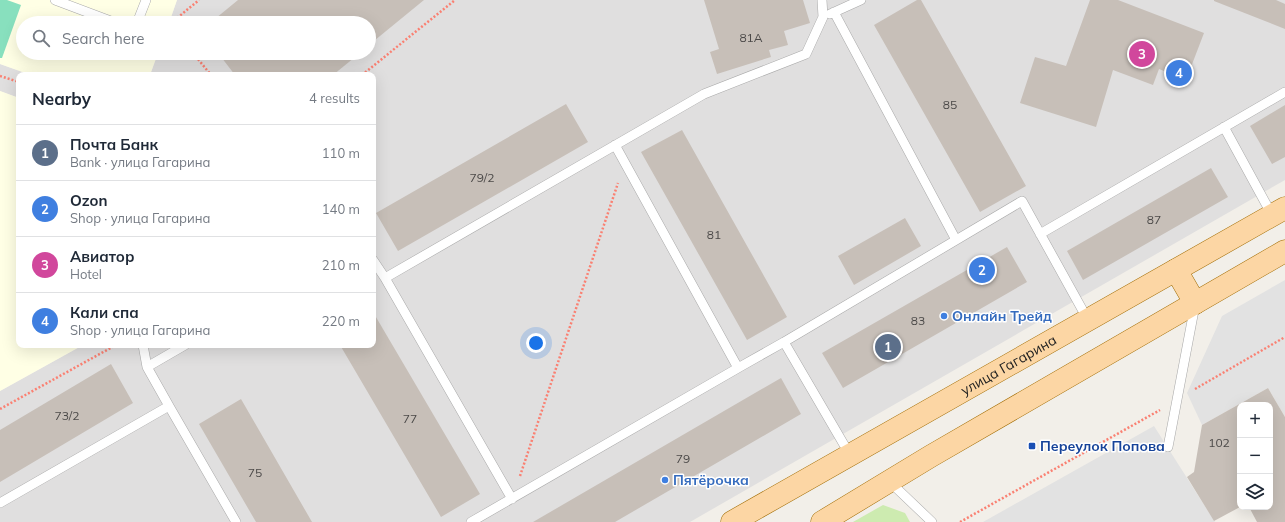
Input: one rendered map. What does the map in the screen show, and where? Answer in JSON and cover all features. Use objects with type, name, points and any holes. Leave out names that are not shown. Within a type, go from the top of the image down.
[{"type":"main road","name":"улица Гагарина","points":[[732,522],[1279,212]]},
{"type":"main road","points":[[822,522],[931,456],[1285,251]]},
{"type":"main road","points":[[1176,270],[1195,303]]},
{"type":"lane","points":[[55,0],[97,16]]},
{"type":"lane","points":[[140,16],[146,0]]},
{"type":"lane","points":[[385,278],[704,94],[806,54],[823,17],[822,0]]},
{"type":"lane","points":[[823,17],[861,0]]},
{"type":"lane","points":[[834,12],[956,240]]},
{"type":"lane","points":[[1040,234],[1285,92]]},
{"type":"lane","points":[[1224,127],[1279,212]]},
{"type":"lane","points":[[615,145],[738,368]]},
{"type":"lane","points":[[472,522],[784,342],[1022,201],[1088,320]]},
{"type":"lane","points":[[376,264],[512,499]]},
{"type":"lane","points":[[1168,447],[1195,303]]},
{"type":"lane","points":[[784,342],[850,455]]},
{"type":"lane","points":[[144,348],[147,366],[236,522]]},
{"type":"lane","points":[[147,366],[180,348]]},
{"type":"lane","points":[[0,503],[169,406]]},
{"type":"lane","points":[[890,482],[932,522]]},
{"type":"path","points":[[180,16],[199,0]]},
{"type":"path","points":[[366,72],[455,0]]},
{"type":"path","points":[[199,60],[209,72]]},
{"type":"path","points":[[0,76],[16,81]]},
{"type":"path","points":[[512,499],[625,164]]},
{"type":"path","points":[[960,522],[1285,337]]},
{"type":"path","points":[[0,409],[111,348]]},
{"type":"shaded area","points":[[0,0],[177,0],[171,16],[16,16],[16,60],[155,60],[151,72],[23,72],[0,64]]},
{"type":"shaded area","points":[[177,0],[1285,0],[1285,180],[690,522],[0,522],[0,391],[78,348],[376,348],[376,72],[151,72],[155,60],[376,60],[376,16],[171,16]]},
{"type":"shaded area","points":[[0,64],[23,72],[16,72],[16,97],[0,91]]},
{"type":"shaded area","points":[[0,91],[16,97],[16,348],[78,348],[0,391]]},
{"type":"shaded area","points":[[1285,280],[1285,417],[1268,388],[1243,402],[1237,402],[1237,405],[1202,425],[1187,393],[1222,316]]},
{"type":"shaded area","points":[[1154,426],[1215,522],[983,522]]},
{"type":"green space","points":[[0,0],[7,0],[21,5],[2,58],[0,58]]},
{"type":"green space","points":[[883,505],[905,513],[910,522],[853,522]]},
{"type":"building","points":[[238,0],[424,0],[376,39],[376,16],[219,16]]},
{"type":"building","points":[[704,0],[803,0],[810,23],[784,31],[788,45],[769,50],[771,57],[717,74],[710,52],[719,49]]},
{"type":"building","points":[[917,0],[921,0],[1026,186],[980,212],[874,25]]},
{"type":"building","points":[[1090,0],[1118,0],[1204,33],[1186,80],[1159,69],[1153,85],[1113,70],[1096,127],[1020,103],[1035,57],[1066,66]]},
{"type":"building","points":[[1276,0],[1285,4],[1285,29],[1214,1]]},
{"type":"building","points":[[223,60],[351,60],[337,72],[233,72]]},
{"type":"building","points":[[566,104],[588,142],[398,251],[376,213]]},
{"type":"building","points":[[1285,105],[1285,157],[1272,164],[1250,126]]},
{"type":"building","points":[[682,130],[787,317],[747,340],[641,152]]},
{"type":"building","points":[[1211,168],[1228,197],[1083,280],[1067,251]]},
{"type":"building","points":[[905,218],[921,246],[854,285],[838,256]]},
{"type":"building","points":[[1007,247],[1027,282],[843,388],[822,353]]},
{"type":"building","points":[[376,317],[480,494],[441,517],[342,348],[376,348]]},
{"type":"building","points":[[111,364],[133,403],[0,482],[0,430]]},
{"type":"building","points":[[781,378],[801,414],[615,522],[533,522]]},
{"type":"building","points":[[1268,388],[1285,417],[1285,522],[1257,522],[1251,510],[1273,510],[1273,402],[1243,402]]},
{"type":"building","points":[[241,399],[312,522],[256,522],[199,424]]},
{"type":"building","points":[[1237,405],[1237,509],[1214,521],[1187,477],[1194,472],[1202,425]]},
{"type":"place","name":"Авиатор","points":[[1142,54]]},
{"type":"place","name":"Кали спа","points":[[1179,73]]},
{"type":"place","name":"Ozon","points":[[982,270]]},
{"type":"place","name":"Онлайн Трейд","points":[[944,316]]},
{"type":"place","name":"Почта Банк","points":[[888,347]]},
{"type":"place","name":"Переулок Попова","points":[[1032,446]]},
{"type":"place","name":"Пятёрочка","points":[[665,480]]}]
